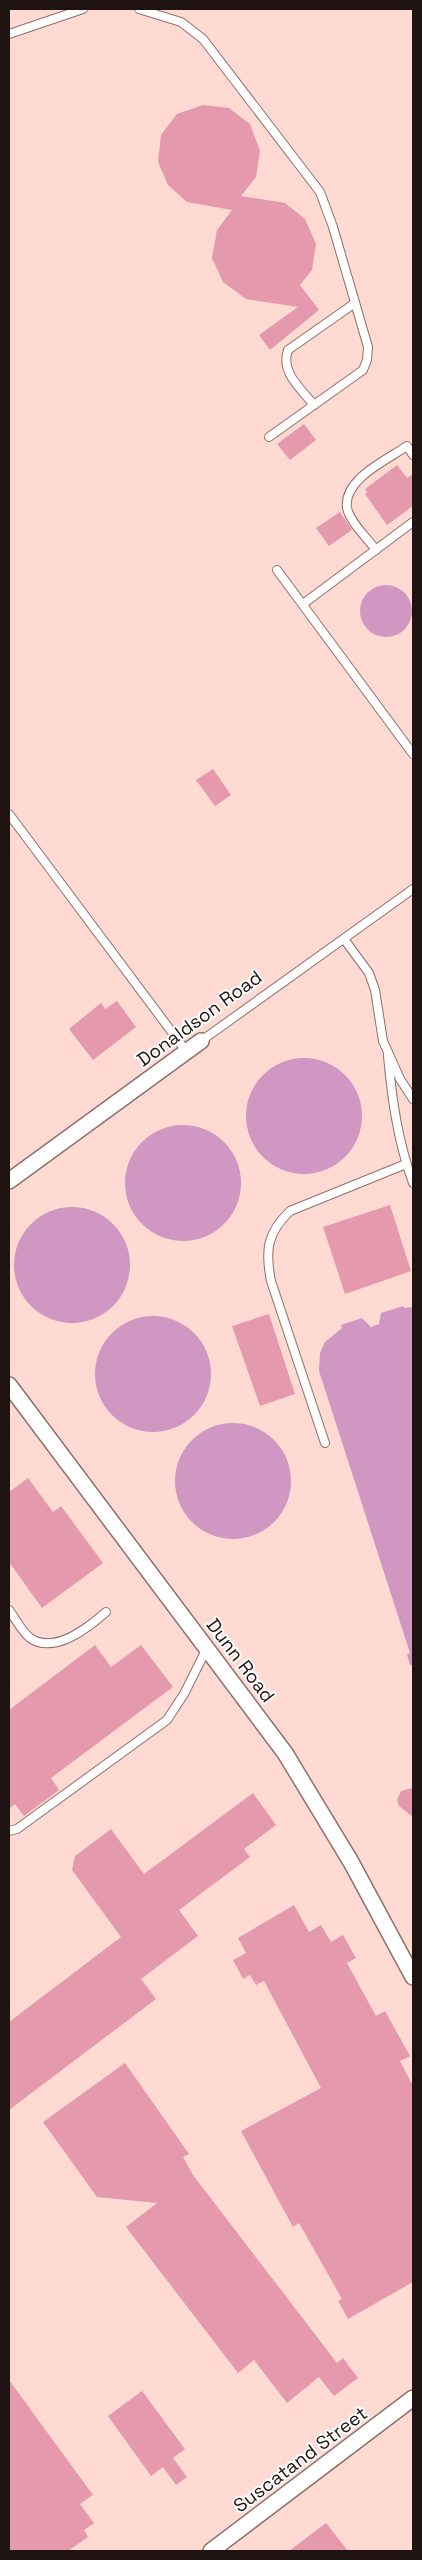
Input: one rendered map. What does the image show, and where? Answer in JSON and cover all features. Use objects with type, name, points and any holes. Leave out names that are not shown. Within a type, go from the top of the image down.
[{"type":"street","name":"Donaldson Road","points":[[9,1181],[201,1041]]},
{"type":"street","name":"Dunn Road","points":[[9,1385],[285,1753],[313,1796],[413,1977]]},
{"type":"street","name":"Suscatand Street","points":[[211,2551],[413,2398]]},
{"type":"lane","points":[[9,34],[83,9]]},
{"type":"lane","points":[[139,9],[180,22],[203,40],[320,192],[333,227],[368,347],[367,360],[363,370],[270,437]]},
{"type":"lane","points":[[314,405],[286,369],[285,359],[288,350],[355,303]]},
{"type":"lane","points":[[376,550],[354,521],[348,508],[349,491],[355,481],[407,446],[413,455]]},
{"type":"lane","points":[[303,604],[413,522]]},
{"type":"lane","points":[[276,570],[413,754]]},
{"type":"lane","points":[[9,814],[186,1051]]},
{"type":"lane","name":"Donaldson Road","points":[[201,1041],[413,889]]},
{"type":"lane","points":[[344,939],[369,973],[375,990],[382,1041],[413,1098]]},
{"type":"lane","points":[[388,1052],[392,1103],[406,1164],[413,1183]]},
{"type":"lane","points":[[325,1443],[271,1281],[267,1259],[270,1238],[278,1222],[290,1211],[406,1164]]},
{"type":"lane","points":[[9,1610],[31,1638],[45,1642],[63,1641],[81,1633],[106,1612]]},
{"type":"lane","points":[[9,1832],[17,1829],[167,1720],[184,1694],[207,1648]]},
{"type":"shaded area","points":[[386,585],[396,587],[404,593],[410,601],[412,611],[410,621],[404,629],[396,635],[386,637],[376,635],[368,629],[362,621],[360,611],[362,601],[368,593],[376,587]]},
{"type":"shaded area","points":[[304,1058],[326,1062],[345,1075],[358,1094],[362,1116],[358,1138],[345,1157],[326,1170],[304,1174],[282,1170],[263,1157],[250,1138],[246,1116],[250,1094],[263,1075],[282,1062]]},
{"type":"shaded area","points":[[183,1125],[205,1129],[224,1142],[237,1161],[241,1183],[237,1205],[224,1224],[205,1237],[183,1241],[161,1237],[142,1224],[129,1205],[125,1183],[129,1161],[142,1142],[161,1129]]},
{"type":"shaded area","points":[[72,1207],[94,1211],[113,1224],[126,1243],[130,1265],[126,1287],[113,1306],[94,1319],[72,1323],[50,1319],[31,1306],[18,1287],[14,1265],[18,1243],[31,1224],[50,1211]]},
{"type":"shaded area","points":[[403,1306],[404,1308],[413,1307],[413,1664],[410,1665],[407,1655],[410,1653],[319,1371],[320,1353],[325,1342],[342,1328],[341,1325],[362,1318],[371,1327],[379,1324],[381,1313]]},
{"type":"shaded area","points":[[153,1316],[175,1320],[194,1333],[207,1352],[211,1374],[207,1396],[194,1415],[175,1428],[153,1432],[131,1428],[112,1415],[99,1396],[95,1374],[99,1352],[112,1333],[131,1320]]},
{"type":"shaded area","points":[[233,1423],[255,1427],[274,1440],[287,1459],[291,1481],[287,1503],[274,1522],[255,1535],[233,1539],[211,1535],[192,1522],[179,1503],[175,1481],[179,1459],[192,1440],[211,1427]]},
{"type":"building","points":[[203,105],[229,108],[250,124],[260,151],[256,177],[241,196],[285,203],[305,219],[316,244],[312,270],[300,285],[319,310],[270,350],[259,335],[298,307],[246,299],[223,282],[212,258],[217,230],[232,210],[187,202],[168,185],[158,162],[161,135],[177,114]]},
{"type":"building","points":[[304,424],[316,440],[290,460],[277,444]]},
{"type":"building","points":[[397,465],[407,478],[413,474],[413,506],[387,525],[365,494],[367,492],[365,489]]},
{"type":"building","points":[[340,512],[352,530],[329,546],[316,528]]},
{"type":"building","points":[[213,769],[231,795],[215,806],[196,780]]},
{"type":"building","points":[[117,1001],[136,1027],[93,1060],[69,1029],[101,1003],[105,1009]]},
{"type":"building","points":[[390,1205],[411,1271],[345,1294],[323,1227]]},
{"type":"building","points":[[269,1314],[295,1394],[260,1406],[232,1326]]},
{"type":"building","points":[[28,1478],[53,1512],[61,1506],[103,1563],[42,1608],[9,1562],[9,1492]]},
{"type":"building","points":[[95,1645],[111,1667],[141,1645],[173,1687],[51,1778],[59,1790],[24,1816],[15,1804],[9,1809],[9,1710]]},
{"type":"building","points":[[413,1788],[413,1817],[399,1806],[397,1800],[401,1791]]},
{"type":"building","points":[[253,1793],[276,1825],[244,1849],[250,1857],[179,1910],[198,1936],[141,1979],[156,1999],[9,2110],[9,2022],[121,1937],[72,1870],[75,1856],[111,1829],[144,1874]]},
{"type":"building","points":[[294,1905],[309,1932],[321,1925],[331,1942],[343,1935],[356,1958],[347,1963],[376,2016],[385,2011],[410,2056],[400,2061],[413,2086],[413,2282],[348,2319],[338,2301],[342,2299],[299,2223],[293,2227],[241,2131],[321,2088],[264,1981],[256,1985],[250,1975],[243,1979],[233,1960],[246,1953],[238,1938]]},
{"type":"building","points":[[125,2063],[189,2154],[183,2157],[193,2175],[337,2363],[343,2358],[358,2378],[334,2396],[319,2377],[287,2403],[254,2360],[238,2373],[126,2227],[157,2203],[97,2197],[43,2122]]},
{"type":"building","points":[[9,2380],[93,2495],[80,2504],[94,2523],[84,2530],[88,2537],[68,2551],[9,2551]]},
{"type":"building","points":[[142,2391],[185,2449],[173,2458],[187,2477],[176,2485],[163,2467],[151,2476],[108,2416]]},
{"type":"building","points":[[326,2523],[348,2551],[289,2551]]}]
